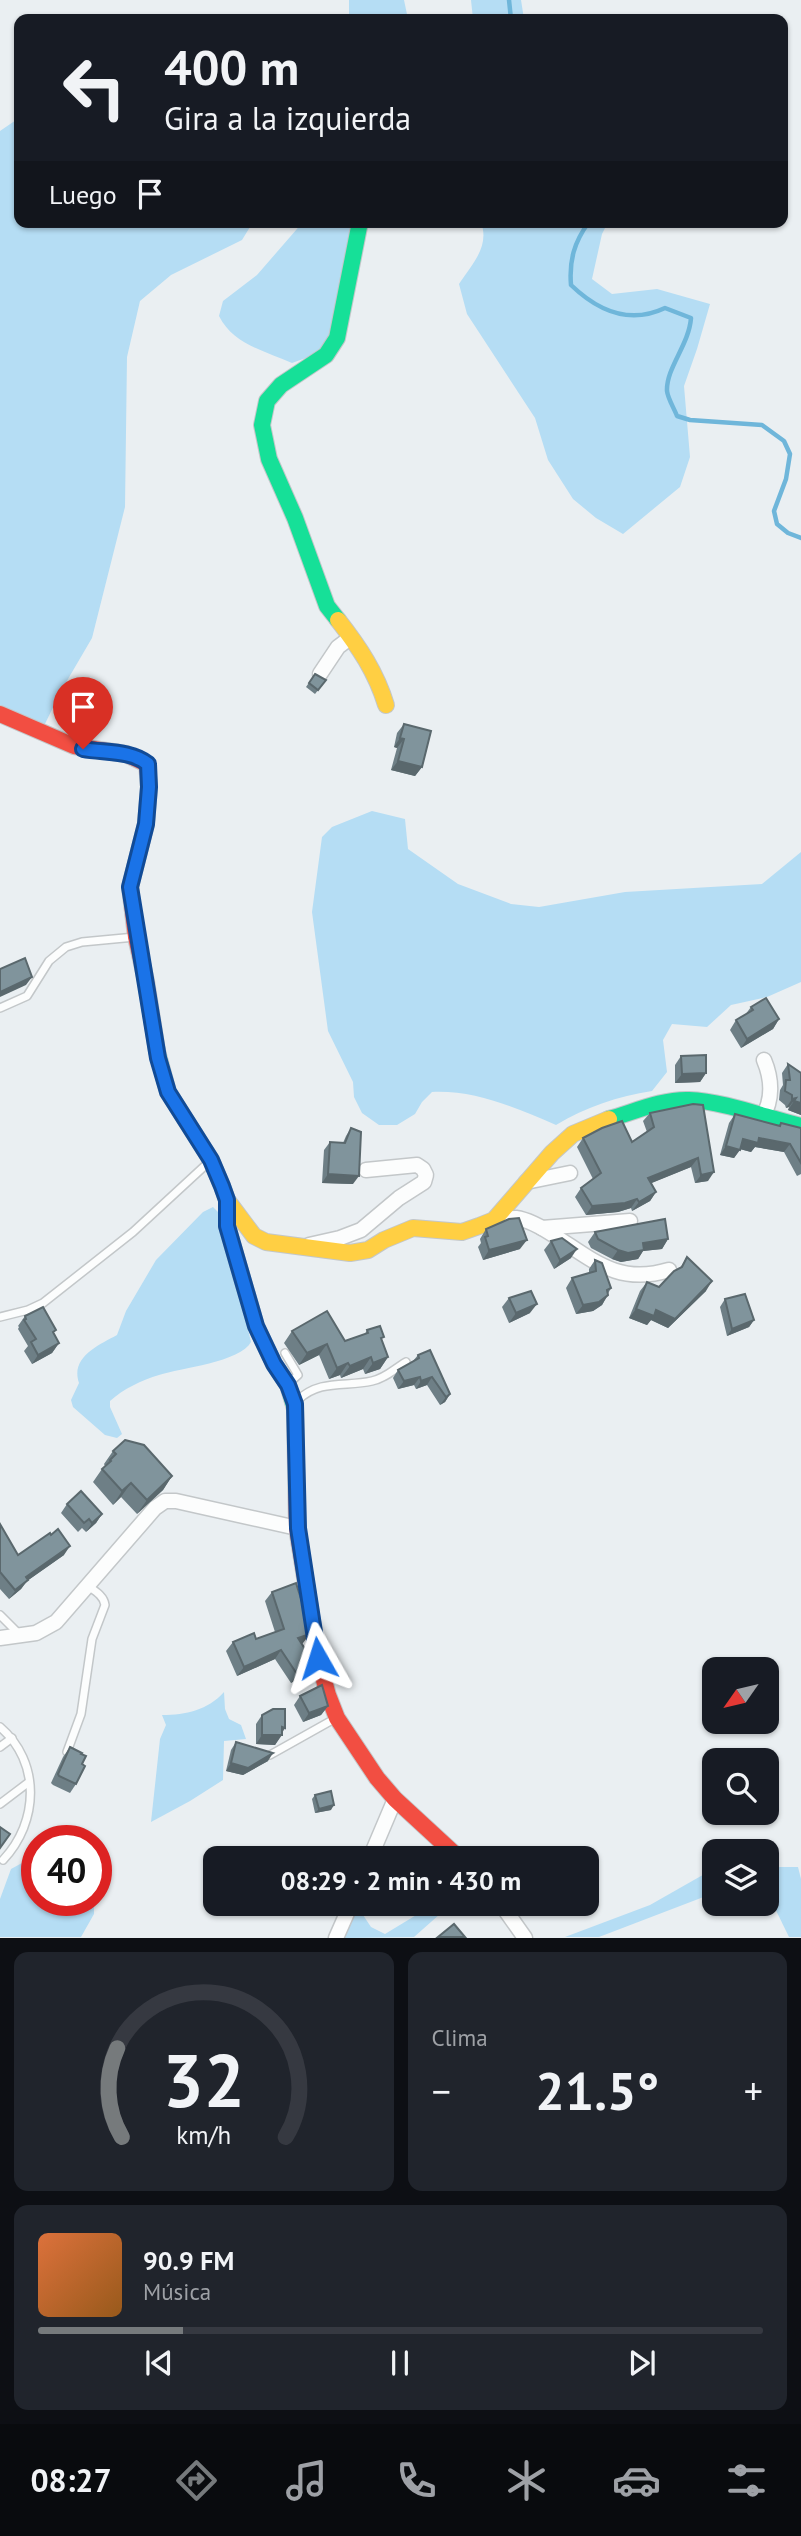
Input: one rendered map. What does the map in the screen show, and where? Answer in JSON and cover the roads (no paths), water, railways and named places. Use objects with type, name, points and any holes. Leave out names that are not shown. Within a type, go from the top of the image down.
[{"type":"street","points":[[359,228],[337,338],[326,355],[281,385],[267,401],[262,425],[269,459],[295,518],[327,606],[362,651],[380,686],[386,705]]},
{"type":"street","points":[[320,674],[338,648],[350,638]]},
{"type":"street","points":[[0,714],[71,746],[135,756],[148,764],[146,824],[130,887],[136,937],[158,1058],[165,1083],[182,1116],[211,1160],[227,1200],[254,1236],[266,1242],[349,1253],[368,1250],[413,1228],[462,1232],[494,1220],[515,1218],[542,1228],[620,1274],[644,1275],[669,1270]]},
{"type":"street","points":[[762,1118],[767,1111],[771,1090],[764,1060]]},
{"type":"street","points":[[494,1220],[551,1153],[573,1134],[593,1124],[652,1106],[687,1100],[801,1126]]},
{"type":"street","points":[[304,1246],[361,1230],[399,1198],[424,1182],[426,1175],[417,1165],[366,1170]]},
{"type":"street","points":[[524,1183],[570,1173]]},
{"type":"street","points":[[227,1200],[227,1226],[256,1326],[274,1364],[288,1385],[295,1404],[298,1528],[318,1658],[328,1695],[337,1718],[370,1768],[395,1799],[446,1846]]},
{"type":"street","points":[[542,1228],[630,1221]]},
{"type":"street","points":[[0,1639],[36,1633],[56,1622],[155,1508],[165,1502],[176,1501],[224,1510],[298,1528]]},
{"type":"street","points":[[375,1846],[395,1799]]},
{"type":"street","points":[[336,1937],[346,1916]]},
{"type":"street","points":[[510,1916],[525,1937]]},
{"type":"lane","points":[[0,1008],[12,1005],[27,996],[49,961],[66,947],[82,942],[136,937]]},
{"type":"lane","points":[[0,1317],[20,1313],[43,1303],[132,1232],[211,1160]]},
{"type":"lane","points":[[285,1353],[298,1375],[288,1385]]},
{"type":"lane","points":[[295,1404],[303,1395],[316,1388],[336,1383],[375,1381],[389,1375],[406,1362]]},
{"type":"lane","points":[[67,1752],[81,1714],[92,1639],[105,1605],[99,1593],[88,1586]]},
{"type":"lane","points":[[0,1615],[21,1636]]},
{"type":"lane","points":[[270,1755],[337,1718]]},
{"type":"lane","points":[[0,1727],[24,1754],[31,1797],[20,1837],[3,1860]]},
{"type":"lane","points":[[0,1747],[12,1738]]},
{"type":"lane","points":[[0,1804],[29,1782]]},
{"type":"waterway","points":[[509,0],[510,14]]},
{"type":"waterway","points":[[585,228],[574,252],[571,285],[592,302],[615,313],[639,315],[665,308],[691,318],[668,382],[667,391],[677,416],[690,420],[762,425],[784,441],[790,454],[786,479],[774,511],[777,524],[788,533],[801,538]]}]
